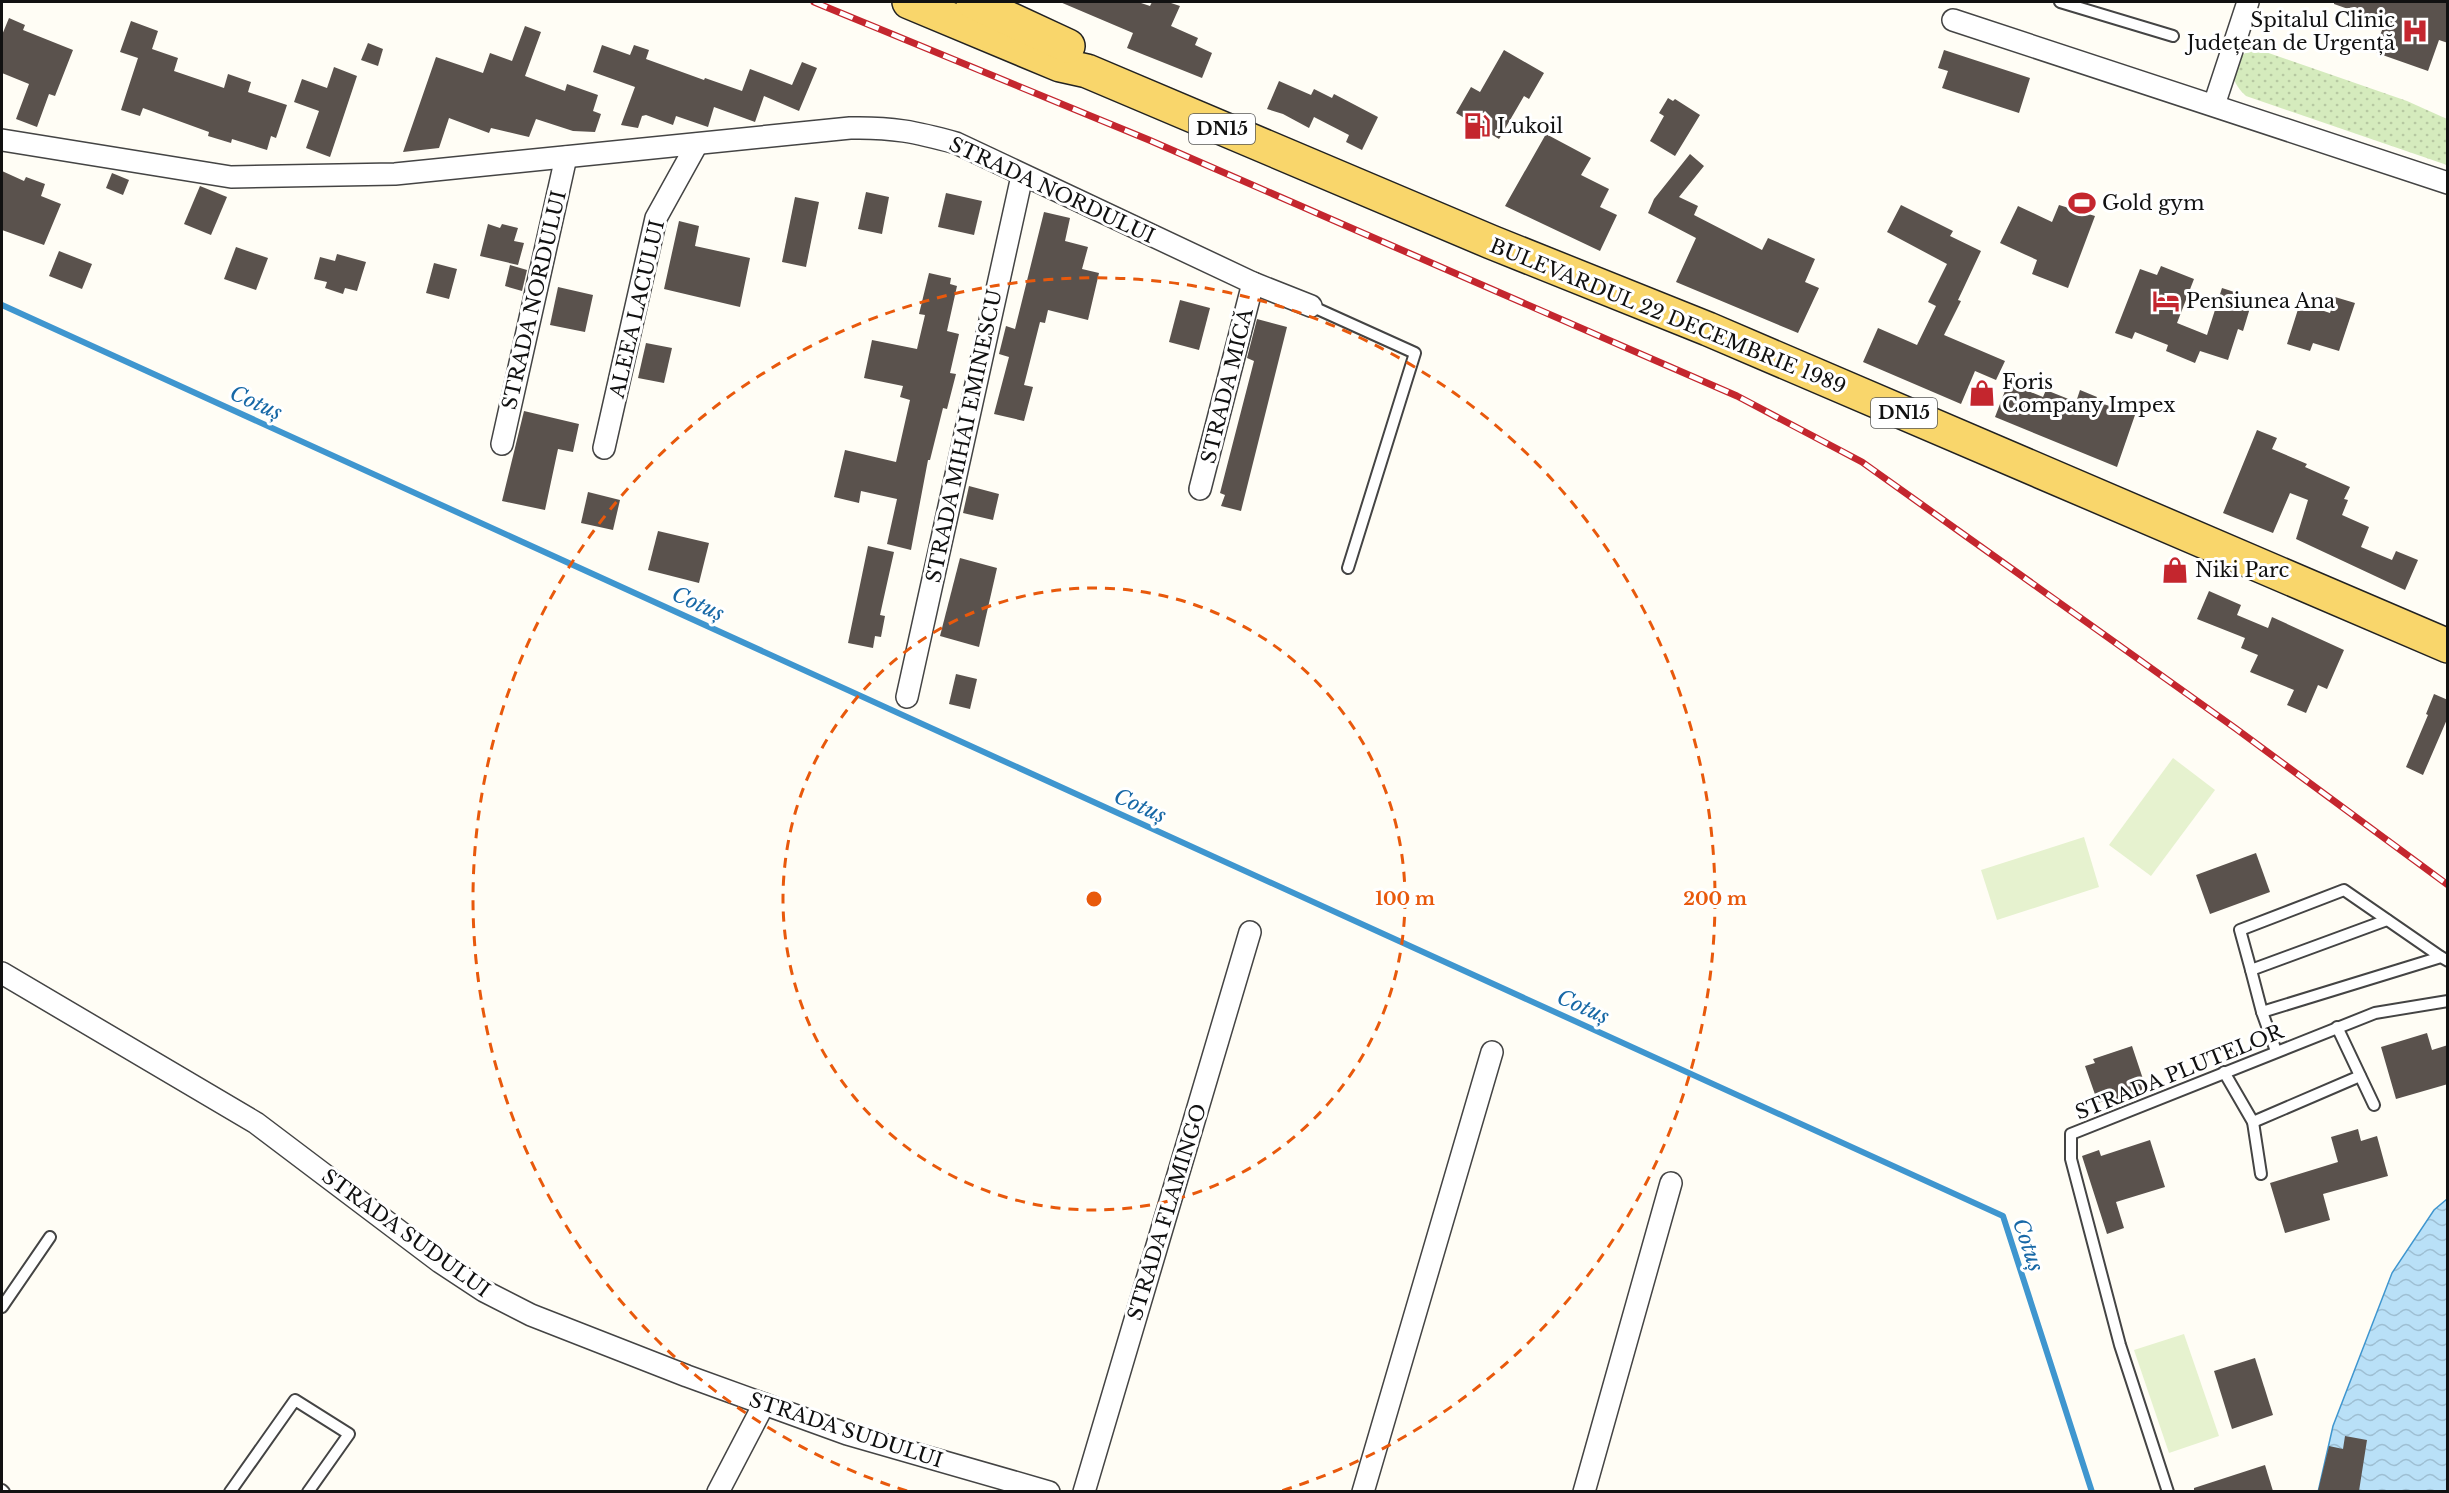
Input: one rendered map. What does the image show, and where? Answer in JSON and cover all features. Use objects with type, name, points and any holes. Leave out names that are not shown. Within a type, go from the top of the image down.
[{"type":"main road","name":"BULEVARDUL 22 DECEMBRIE 1989","points":[[909,2],[1060,65],[1087,72],[1491,242],[1708,329],[2448,646]]},
{"type":"main road","points":[[973,2],[1067,44],[1087,72]]},
{"type":"street","points":[[2214,105],[2248,2]]},
{"type":"street","points":[[1953,20],[2448,183]]},
{"type":"street","name":"STRADA NORDULUI","points":[[2,140],[231,177],[395,174],[850,128],[880,127],[914,131],[956,143],[1253,283],[1311,306]]},
{"type":"street","name":"ALEEA LACULUI","points":[[604,448],[656,218],[697,144]]},
{"type":"street","name":"STRADA NORDULUI","points":[[502,444],[566,157]]},
{"type":"street","name":"STRADA MIHAI EMINESCU","points":[[907,697],[1022,176]]},
{"type":"street","name":"STRADA MICĂ","points":[[1200,489],[1253,283]]},
{"type":"street","name":"STRADA FLAMINGO","points":[[1084,1491],[1250,932]]},
{"type":"street","name":"STRADA SUDULUI","points":[[2,973],[256,1123],[440,1262],[484,1291],[531,1315],[687,1376],[847,1434],[1048,1491]]},
{"type":"street","points":[[1363,1491],[1492,1052]]},
{"type":"street","points":[[1584,1491],[1671,1184]]},
{"type":"street","points":[[718,1491],[764,1404]]},
{"type":"lane","points":[[2060,2],[2173,36]]},
{"type":"lane","points":[[1311,306],[1415,353],[1348,568]]},
{"type":"lane","points":[[2276,1052],[2262,1012],[2240,930],[2344,890],[2444,959]]},
{"type":"lane","points":[[2251,970],[2387,920]]},
{"type":"lane","points":[[2262,1012],[2444,959]]},
{"type":"lane","name":"STRADA PLUTELOR","points":[[2168,1491],[2120,1345],[2071,1160],[2072,1134],[2375,1013],[2448,1001]]},
{"type":"lane","points":[[2337,1028],[2374,1105]]},
{"type":"lane","points":[[2224,1072],[2253,1122],[2261,1173]]},
{"type":"lane","points":[[2253,1122],[2360,1076]]},
{"type":"lane","points":[[2,1307],[50,1237]]},
{"type":"lane","points":[[230,1491],[295,1400],[349,1434],[308,1491]]},
{"type":"green space","points":[[2257,49],[2407,101],[2447,119],[2447,165],[2246,96],[2235,81],[2233,68],[2241,56]]},
{"type":"green space","points":[[2173,758],[2215,790],[2151,876],[2109,845]]},
{"type":"green space","points":[[2084,837],[2099,887],[1997,920],[1981,870]]},
{"type":"green space","points":[[2184,1334],[2219,1436],[2169,1453],[2134,1350]]},
{"type":"water","points":[[2447,1199],[2447,1491],[2318,1492],[2333,1426],[2392,1273],[2434,1210]]},
{"type":"building","points":[[1060,2],[1138,2],[1150,6],[1152,2],[1168,2],[1180,6],[1171,26],[1198,38],[1195,45],[1212,53],[1202,78],[1127,48],[1133,33]]},
{"type":"building","name":"Spitalul Clinic Județean de Urgență","points":[[2334,2],[2448,2],[2448,43],[2439,40],[2428,71],[2374,52],[2385,22],[2334,4]]},
{"type":"building","points":[[9,18],[25,25],[23,30],[73,50],[55,96],[49,94],[37,127],[16,119],[29,84],[2,73],[2,35]]},
{"type":"building","points":[[131,21],[158,31],[152,49],[178,58],[174,71],[224,88],[228,74],[251,82],[248,92],[287,105],[276,138],[271,136],[267,150],[232,139],[231,143],[208,136],[209,132],[143,108],[140,116],[121,110],[138,58],[120,52]]},
{"type":"building","points":[[525,26],[541,32],[525,76],[565,91],[567,84],[598,95],[593,111],[601,114],[595,132],[573,131],[536,119],[529,137],[491,128],[489,133],[449,118],[439,148],[403,152],[436,57],[483,73],[490,53],[512,61]]},
{"type":"building","points":[[368,43],[383,49],[378,66],[361,60]]},
{"type":"building","points":[[602,45],[630,55],[634,45],[649,50],[646,59],[742,91],[750,69],[792,85],[802,62],[817,68],[799,111],[764,96],[755,122],[714,107],[708,127],[676,116],[673,125],[646,115],[642,116],[638,128],[621,125],[635,87],[593,72]]},
{"type":"building","points":[[1504,50],[1544,73],[1529,99],[1524,96],[1499,139],[1456,113],[1471,87],[1480,92]]},
{"type":"building","points":[[1944,50],[2030,78],[2019,113],[1942,88],[1948,71],[1938,68]]},
{"type":"building","points":[[334,67],[357,76],[330,157],[306,148],[319,111],[294,102],[302,79],[327,88]]},
{"type":"building","points":[[1279,81],[1311,95],[1314,89],[1332,98],[1334,94],[1378,117],[1362,150],[1346,142],[1349,135],[1314,117],[1309,128],[1283,114],[1267,109]]},
{"type":"building","points":[[1668,98],[1673,101],[1675,99],[1700,115],[1675,156],[1650,141],[1664,116],[1659,113]]},
{"type":"building","points":[[1546,134],[1591,158],[1581,175],[1609,189],[1600,207],[1617,215],[1600,251],[1505,206]]},
{"type":"building","points":[[1690,154],[1704,166],[1679,197],[1698,206],[1694,215],[1762,250],[1768,238],[1815,259],[1805,282],[1819,288],[1798,333],[1676,282],[1696,238],[1648,213],[1654,199]]},
{"type":"building","points":[[2,171],[24,181],[26,177],[45,184],[41,196],[61,204],[44,245],[2,230]]},
{"type":"building","points":[[112,173],[129,180],[123,195],[106,188]]},
{"type":"building","points":[[200,186],[227,197],[211,235],[184,224]]},
{"type":"building","points":[[866,192],[889,197],[882,234],[858,229]]},
{"type":"building","points":[[946,193],[982,201],[974,235],[938,227]]},
{"type":"building","points":[[795,197],[819,202],[806,267],[782,262]]},
{"type":"building","points":[[1901,205],[1953,231],[1950,236],[1981,251],[1958,300],[1961,301],[1944,335],[2005,361],[1996,380],[1975,371],[1961,404],[1863,362],[1878,328],[1917,345],[1936,306],[1928,302],[1947,264],[1887,232]]},
{"type":"building","points":[[2059,205],[2095,216],[2068,288],[2032,274],[2037,260],[2000,243],[2018,206],[2052,222]]},
{"type":"building","points":[[1044,212],[1070,218],[1065,241],[1088,247],[1082,269],[1099,273],[1088,320],[1048,310],[1045,323],[1040,322],[1024,385],[1033,387],[1024,421],[994,414],[1009,357],[999,354],[1006,326],[1015,329]]},
{"type":"building","points":[[679,221],[699,226],[695,246],[750,258],[740,307],[664,289]]},
{"type":"building","points":[[488,224],[500,228],[502,224],[518,228],[514,241],[524,243],[518,265],[480,256]]},
{"type":"building","points":[[236,247],[268,258],[256,290],[224,279]]},
{"type":"building","points":[[59,251],[92,264],[82,289],[49,276]]},
{"type":"building","points":[[337,254],[366,262],[357,291],[345,288],[343,294],[325,288],[327,282],[314,279],[320,257],[335,261]]},
{"type":"building","points":[[434,263],[457,269],[449,299],[426,293]]},
{"type":"building","points":[[510,265],[527,270],[522,291],[505,286]]},
{"type":"building","points":[[2161,266],[2194,279],[2177,323],[2207,335],[2222,288],[2253,298],[2243,331],[2238,329],[2228,360],[2200,351],[2195,363],[2166,351],[2168,345],[2135,332],[2132,339],[2115,333],[2140,269],[2157,275]]},
{"type":"building","points":[[929,273],[951,278],[950,284],[957,286],[947,331],[959,334],[950,373],[956,374],[947,409],[943,408],[930,460],[928,460],[911,550],[887,544],[897,499],[861,491],[859,503],[834,497],[845,450],[896,462],[910,400],[900,397],[903,386],[864,378],[872,340],[917,349],[925,315],[919,314]]},
{"type":"building","points":[[558,287],[593,295],[585,332],[550,325]]},
{"type":"building","points":[[2335,297],[2355,303],[2339,351],[2313,343],[2310,351],[2287,344],[2300,303],[2330,313]]},
{"type":"building","points":[[1180,300],[1210,308],[1199,350],[1169,342]]},
{"type":"building","points":[[1257,319],[1287,327],[1241,511],[1221,506],[1225,495],[1220,493],[1254,361],[1247,358]]},
{"type":"building","points":[[646,343],[672,348],[664,383],[638,378]]},
{"type":"building","points":[[2008,383],[2043,397],[2046,390],[2076,402],[2080,390],[2097,397],[2095,401],[2135,415],[2117,467],[1995,417]]},
{"type":"building","points":[[524,411],[579,424],[573,452],[558,449],[545,510],[502,501]]},
{"type":"building","points":[[2257,430],[2277,438],[2272,449],[2307,464],[2305,467],[2350,487],[2344,499],[2348,500],[2342,515],[2369,527],[2361,547],[2392,560],[2396,551],[2418,560],[2405,590],[2296,539],[2308,500],[2290,493],[2273,533],[2223,513]]},
{"type":"building","points":[[969,486],[999,494],[993,520],[963,513]]},
{"type":"building","points":[[588,492],[620,500],[613,530],[581,523]]},
{"type":"building","points":[[658,531],[709,543],[699,583],[648,570]]},
{"type":"building","points":[[868,546],[894,552],[880,615],[885,616],[881,637],[875,636],[873,648],[848,643]]},
{"type":"building","points":[[960,558],[997,568],[979,647],[940,636]]},
{"type":"building","points":[[2209,591],[2241,605],[2237,615],[2268,628],[2272,617],[2344,650],[2327,689],[2318,685],[2306,713],[2287,705],[2294,690],[2250,672],[2258,655],[2241,648],[2245,638],[2197,619]]},
{"type":"building","points":[[956,674],[977,679],[970,709],[949,704]]},
{"type":"building","points":[[2434,694],[2448,700],[2448,717],[2423,775],[2406,767],[2428,715],[2426,714]]},
{"type":"building","points":[[2256,853],[2270,892],[2210,914],[2196,875]]},
{"type":"building","points":[[2427,1033],[2432,1050],[2448,1045],[2448,1084],[2396,1099],[2381,1047]]},
{"type":"building","points":[[2132,1046],[2147,1091],[2109,1104],[2107,1100],[2098,1103],[2085,1066],[2095,1063],[2093,1059]]},
{"type":"building","points":[[2358,1129],[2361,1141],[2377,1136],[2388,1176],[2323,1194],[2330,1220],[2285,1233],[2270,1183],[2338,1162],[2331,1137]]},
{"type":"building","points":[[2150,1140],[2165,1187],[2116,1202],[2124,1228],[2107,1234],[2082,1156],[2099,1150],[2101,1156]]},
{"type":"building","points":[[2255,1358],[2273,1415],[2232,1429],[2214,1371]]},
{"type":"building","points":[[2345,1436],[2367,1440],[2359,1491],[2318,1491],[2329,1446],[2343,1449]]},
{"type":"building","points":[[2265,1465],[2273,1491],[2194,1491],[2194,1488]]},
{"type":"waterway","name":"Cotuș","points":[[2,305],[2003,1216],[2092,1492]]},
{"type":"railway","points":[[814,2],[1149,140],[1737,396],[1862,462],[2235,728],[2448,885]]},
{"type":"place","name":"Spitalul Clinic Județean de Urgență","points":[[2415,31]]},
{"type":"place","name":"Lukoil","points":[[1477,126]]},
{"type":"place","name":"Gold gym","points":[[2082,203]]},
{"type":"place","name":"Pensiunea Ana","points":[[2166,301]]},
{"type":"place","name":"Foris Company Impex","points":[[1982,393]]},
{"type":"place","name":"Niki Parc","points":[[2175,570]]}]
